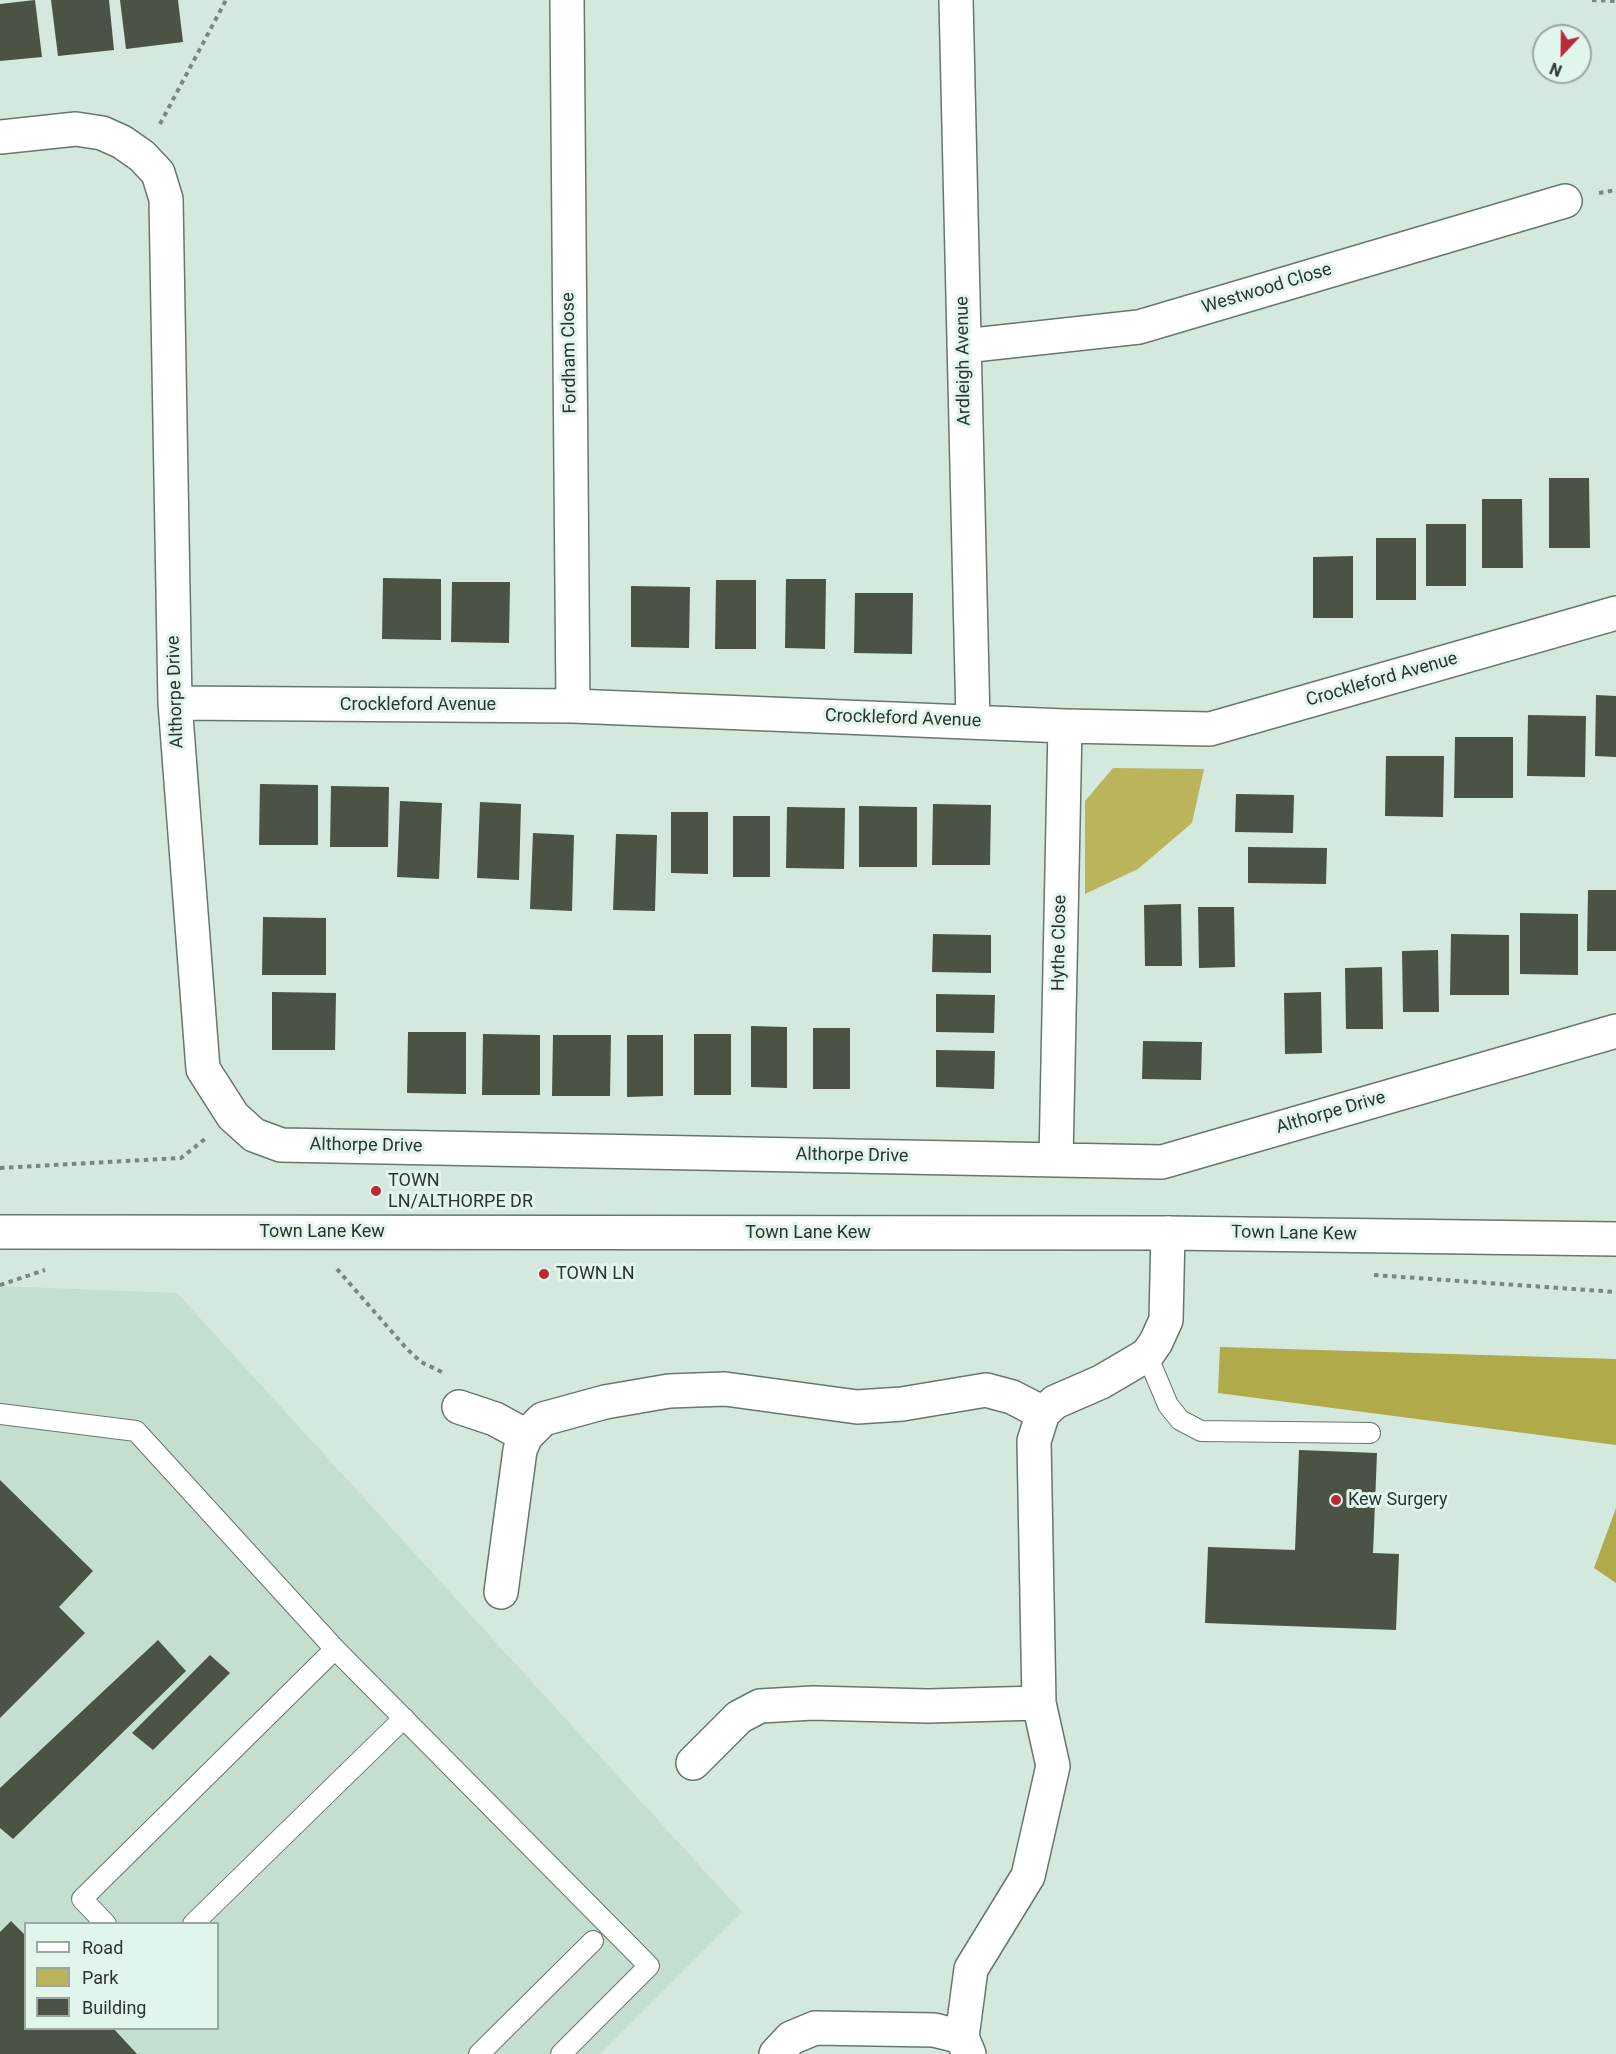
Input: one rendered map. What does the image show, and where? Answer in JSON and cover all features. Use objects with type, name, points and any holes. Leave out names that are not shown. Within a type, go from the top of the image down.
[{"type":"street","name":"Fordham Close","points":[[567,0],[573,706]]},
{"type":"street","name":"Ardleigh Avenue","points":[[956,0],[973,721]]},
{"type":"street","name":"Althorpe Drive","points":[[0,137],[76,129],[102,133],[122,142],[142,156],[158,173],[166,199],[175,703],[203,1069],[233,1116],[254,1135],[281,1145],[1162,1162],[1616,1031]]},
{"type":"street","name":"Westwood Close","points":[[964,346],[1138,327],[1565,201]]},
{"type":"street","name":"Crockleford Avenue","points":[[175,703],[573,706],[1065,726],[1210,729],[1616,613]]},
{"type":"street","name":"Hythe Close","points":[[1056,1160],[1065,726]]},
{"type":"street","name":"Town Lane Kew","points":[[0,1232],[1168,1233],[1616,1239]]},
{"type":"street","points":[[776,2054],[791,2038],[815,2028],[934,2030],[966,2045],[971,1969],[1028,1875],[1053,1766],[1039,1703],[1034,1441],[1043,1413],[1055,1402],[1101,1382],[1146,1355],[1166,1320],[1168,1233]]},
{"type":"street","points":[[501,1592],[520,1450],[526,1436],[543,1419],[605,1402],[669,1391],[725,1389],[857,1407],[902,1404],[986,1390],[1012,1397],[1043,1413]]},
{"type":"street","points":[[459,1407],[495,1419],[526,1436]]},
{"type":"street","points":[[693,1763],[739,1717],[760,1706],[813,1703],[928,1706],[1039,1703]]},
{"type":"lane","points":[[1146,1355],[1168,1405],[1180,1420],[1201,1431],[1370,1433]]},
{"type":"lane","points":[[0,1414],[136,1431],[335,1648],[649,1966],[561,2054]]},
{"type":"lane","points":[[105,1922],[82,1899],[335,1648]]},
{"type":"lane","points":[[194,1922],[404,1718]]},
{"type":"lane","points":[[479,2054],[592,1941]]},
{"type":"path","points":[[142,156],[226,0]]},
{"type":"path","points":[[1592,0],[1616,1]]},
{"type":"path","points":[[0,1168],[181,1158],[233,1116]]},
{"type":"path","points":[[337,1269],[421,1362],[445,1374],[461,1375],[459,1407]]},
{"type":"shaded area","points":[[0,1286],[177,1293],[742,1912],[600,2054],[0,2054]]},
{"type":"shaded area","points":[[1220,1347],[1616,1359],[1616,1445],[1218,1393]]},
{"type":"shaded area","points":[[1616,1508],[1616,1583],[1594,1568]]},
{"type":"green space","points":[[1113,768],[1204,769],[1192,823],[1138,869],[1085,894],[1085,801]]},
{"type":"building","points":[[35,0],[42,57],[0,61],[0,4]]},
{"type":"building","points":[[51,0],[109,0],[114,50],[58,56]]},
{"type":"building","points":[[120,0],[178,0],[183,42],[126,49]]},
{"type":"building","points":[[1549,478],[1589,478],[1590,548],[1549,548]]},
{"type":"building","points":[[1482,499],[1522,499],[1523,568],[1482,568]]},
{"type":"building","points":[[1426,524],[1466,524],[1466,586],[1426,586]]},
{"type":"building","points":[[1376,538],[1416,538],[1416,600],[1376,600]]},
{"type":"building","points":[[1353,556],[1353,618],[1313,618],[1313,557]]},
{"type":"building","points":[[383,578],[441,579],[441,640],[382,639]]},
{"type":"building","points":[[786,579],[826,579],[825,649],[785,648]]},
{"type":"building","points":[[716,580],[756,580],[756,649],[715,649]]},
{"type":"building","points":[[452,582],[510,582],[509,643],[451,642]]},
{"type":"building","points":[[631,586],[690,587],[689,648],[631,647]]},
{"type":"building","points":[[855,593],[913,593],[912,654],[854,653]]},
{"type":"building","points":[[1596,695],[1616,696],[1616,757],[1595,756]]},
{"type":"building","points":[[1528,715],[1586,716],[1585,777],[1527,776]]},
{"type":"building","points":[[1455,737],[1513,737],[1513,798],[1454,798]]},
{"type":"building","points":[[1386,756],[1444,756],[1443,817],[1385,816]]},
{"type":"building","points":[[260,784],[318,785],[318,845],[259,845]]},
{"type":"building","points":[[331,786],[389,787],[388,847],[330,847]]},
{"type":"building","points":[[1236,794],[1294,795],[1293,833],[1235,832]]},
{"type":"building","points":[[400,801],[442,803],[439,879],[397,877]]},
{"type":"building","points":[[480,802],[521,804],[519,880],[477,878]]},
{"type":"building","points":[[933,804],[991,805],[990,865],[932,865]]},
{"type":"building","points":[[859,806],[917,807],[917,867],[859,867]]},
{"type":"building","points":[[787,807],[845,808],[844,869],[786,868]]},
{"type":"building","points":[[671,812],[708,812],[708,874],[671,873]]},
{"type":"building","points":[[733,816],[770,816],[770,877],[733,877]]},
{"type":"building","points":[[533,833],[574,835],[572,911],[530,909]]},
{"type":"building","points":[[616,834],[657,835],[655,911],[613,910]]},
{"type":"building","points":[[1248,847],[1327,848],[1326,884],[1248,883]]},
{"type":"building","points":[[1588,890],[1616,890],[1616,951],[1587,951]]},
{"type":"building","points":[[1181,904],[1182,966],[1145,966],[1144,905]]},
{"type":"building","points":[[1198,907],[1234,907],[1235,967],[1199,968]]},
{"type":"building","points":[[1520,913],[1578,914],[1578,975],[1520,974]]},
{"type":"building","points":[[263,917],[326,918],[326,975],[262,975]]},
{"type":"building","points":[[933,934],[991,935],[991,973],[932,972]]},
{"type":"building","points":[[1451,934],[1509,935],[1509,995],[1450,995]]},
{"type":"building","points":[[1438,950],[1439,1012],[1403,1012],[1402,951]]},
{"type":"building","points":[[1382,967],[1383,1029],[1346,1029],[1345,968]]},
{"type":"building","points":[[272,992],[336,993],[335,1050],[272,1050]]},
{"type":"building","points":[[1321,992],[1322,1053],[1285,1054],[1284,993]]},
{"type":"building","points":[[936,994],[995,995],[994,1033],[936,1032]]},
{"type":"building","points":[[751,1026],[787,1027],[787,1088],[751,1087]]},
{"type":"building","points":[[813,1028],[850,1028],[850,1089],[813,1089]]},
{"type":"building","points":[[408,1032],[466,1032],[466,1094],[407,1093]]},
{"type":"building","points":[[483,1034],[540,1035],[540,1095],[482,1095]]},
{"type":"building","points":[[694,1034],[731,1034],[731,1095],[694,1095]]},
{"type":"building","points":[[553,1035],[611,1035],[610,1096],[552,1096]]},
{"type":"building","points":[[627,1035],[663,1035],[663,1096],[627,1097]]},
{"type":"building","points":[[1143,1041],[1202,1042],[1201,1080],[1142,1079]]},
{"type":"building","points":[[936,1050],[995,1051],[994,1089],[936,1087]]},
{"type":"building","name":"Kew Surgery","points":[[1299,1450],[1377,1453],[1373,1553],[1399,1554],[1396,1630],[1205,1623],[1208,1547],[1295,1550]]},
{"type":"building","points":[[0,1480],[93,1571],[59,1607],[85,1633],[0,1718]]},
{"type":"building","points":[[158,1640],[186,1671],[13,1839],[0,1828],[0,1788]]},
{"type":"building","points":[[210,1655],[230,1673],[153,1750],[132,1733]]},
{"type":"building","points":[[11,1921],[24,1934],[24,2030],[115,2030],[137,2054],[0,2054],[0,1932]]},
{"type":"place","name":"TOWN LN/ALTHORPE DR","points":[[376,1191]]},
{"type":"place","name":"TOWN LN","points":[[544,1274]]},
{"type":"place","name":"Kew Surgery","points":[[1336,1500]]}]
